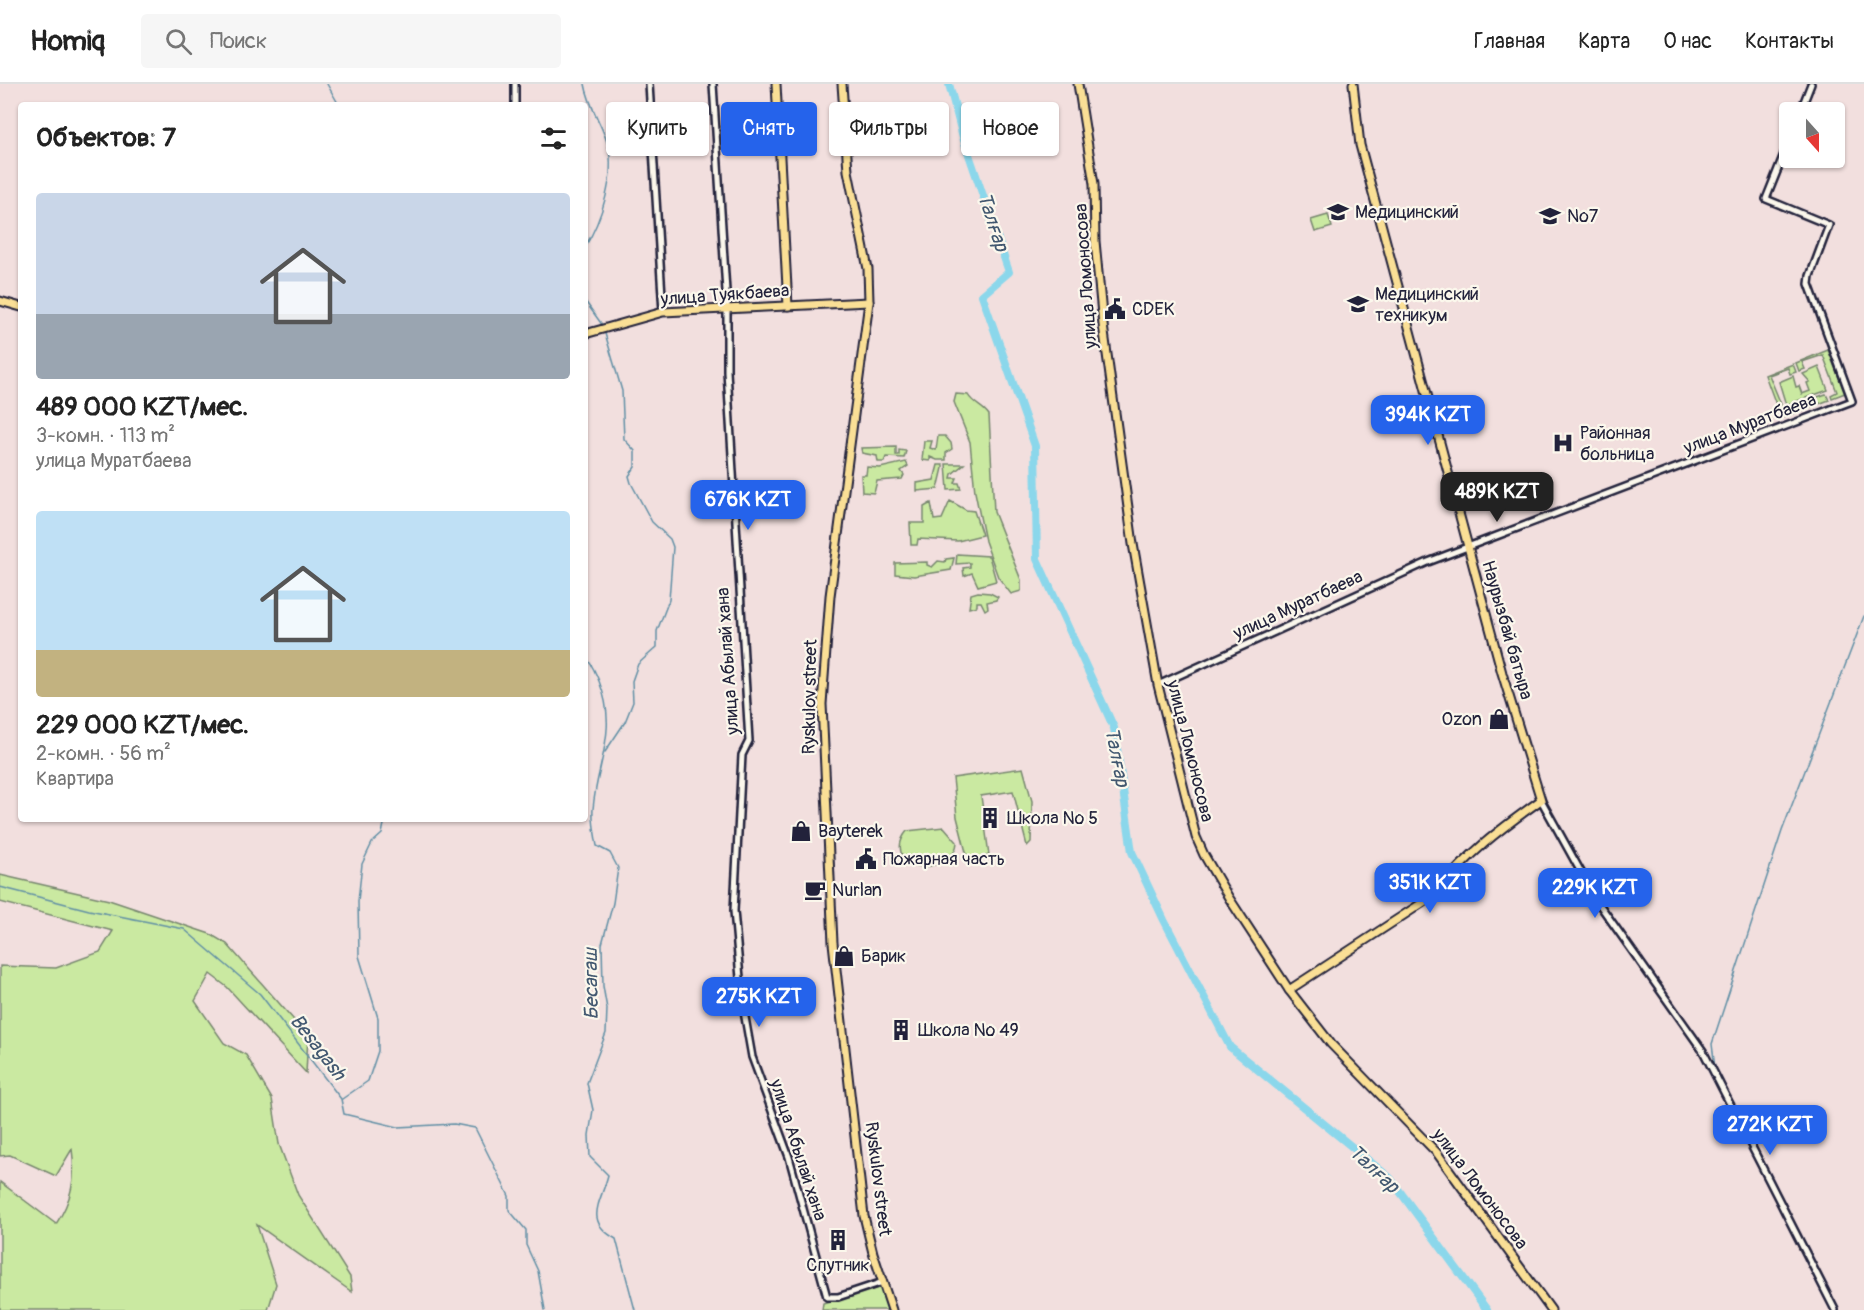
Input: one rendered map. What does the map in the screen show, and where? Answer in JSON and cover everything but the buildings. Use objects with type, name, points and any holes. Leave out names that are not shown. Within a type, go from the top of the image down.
[{"type":"main road","points":[[776,84],[788,306]]},
{"type":"main road","name":"Ryskulov street","points":[[842,84],[848,171],[867,269],[869,302],[830,596],[823,667],[822,747],[833,943],[864,1216],[892,1310]]},
{"type":"main road","name":"улица Ломоносова","points":[[1078,84],[1094,184],[1096,251],[1116,432],[1158,685],[1196,837],[1204,855],[1289,990],[1331,1044],[1437,1153],[1551,1310]]},
{"type":"main road","name":"Наурызбай батыра","points":[[1353,84],[1360,145],[1502,673],[1541,800]]},
{"type":"main road","points":[[0,301],[18,306]]},
{"type":"main road","name":"улица Туякбаева","points":[[588,332],[663,312],[727,307],[869,302]]},
{"type":"main road","points":[[1289,990],[1436,894],[1453,872],[1485,840],[1541,800]]},
{"type":"street","points":[[515,84],[515,102]]},
{"type":"street","points":[[649,84],[663,312]]},
{"type":"street","name":"улица Абылай хана","points":[[713,84],[749,741],[742,755],[740,784],[734,911],[738,964],[752,1057],[789,1157],[827,1298],[883,1282]]},
{"type":"street","points":[[1804,102],[1811,84]]},
{"type":"street","name":"улица Муратбаева","points":[[1158,685],[1387,580],[1852,401],[1809,284],[1829,225],[1766,199],[1779,166]]},
{"type":"street","points":[[1541,800],[1597,901],[1703,1052],[1835,1310]]},
{"type":"green space","points":[[1328,215],[1332,227],[1315,232],[1311,220]]},
{"type":"green space","points":[[1828,350],[1845,393],[1832,398],[1831,395],[1837,392],[1823,355],[1802,362],[1805,369],[1799,371],[1796,363]]},
{"type":"green space","points":[[1793,364],[1796,372],[1790,374],[1788,368],[1769,375],[1783,409],[1802,402],[1804,406],[1810,404],[1809,400],[1826,394],[1829,400],[1781,418],[1765,375]]},
{"type":"green space","points":[[1819,367],[1828,390],[1786,405],[1779,382],[1793,376],[1796,387],[1799,386],[1802,394],[1810,391],[1807,383],[1810,382],[1803,374]]},
{"type":"green space","points":[[956,394],[968,395],[989,415],[994,512],[1021,580],[1021,591],[1011,594],[998,577],[985,541],[975,492],[970,442],[954,402]]},
{"type":"green space","points":[[938,436],[945,436],[951,443],[952,449],[946,453],[946,460],[930,457],[930,461],[922,460],[924,441],[932,441],[930,448],[936,450]]},
{"type":"green space","points":[[896,447],[896,455],[899,455],[899,450],[906,451],[904,458],[886,457],[884,462],[878,462],[877,456],[862,453],[861,448]]},
{"type":"green space","points":[[906,462],[908,466],[901,471],[904,475],[902,479],[877,481],[874,493],[862,492],[861,475],[866,475],[867,467],[880,468]]},
{"type":"green space","points":[[946,464],[964,464],[952,474],[951,478],[957,478],[955,483],[959,483],[961,489],[948,490]]},
{"type":"green space","points":[[938,465],[943,465],[943,468],[938,489],[917,491],[917,483],[934,480]]},
{"type":"green space","points":[[950,501],[966,510],[974,511],[982,535],[958,541],[918,539],[917,545],[911,545],[910,523],[924,523],[924,507],[931,503],[934,520],[942,519]]},
{"type":"green space","points":[[957,554],[989,556],[996,581],[978,586],[972,573],[964,576],[963,568],[970,567],[970,563],[956,564]]},
{"type":"green space","points":[[954,558],[951,570],[914,576],[895,574],[895,563],[927,562],[927,565],[932,567],[938,561],[945,562],[946,559]]},
{"type":"green space","points":[[990,593],[998,597],[996,600],[987,602],[988,608],[985,610],[981,602],[969,608],[971,594]]},
{"type":"green space","points":[[1023,768],[1032,801],[1031,842],[1027,846],[1013,791],[981,796],[989,855],[969,864],[957,817],[953,778]]},
{"type":"green space","points":[[944,827],[957,842],[951,856],[931,866],[907,864],[900,847],[907,831]]},
{"type":"green space","points":[[0,875],[109,900],[210,934],[227,944],[308,1036],[306,1073],[227,987],[210,974],[195,1001],[224,1043],[246,1055],[272,1099],[279,1144],[298,1195],[350,1277],[352,1292],[257,1225],[276,1284],[268,1310],[0,1310],[0,1182],[56,1224],[66,1206],[72,1188],[73,1170],[72,1149],[56,1176],[10,1155],[0,1156],[0,966],[56,968],[100,952],[113,931],[0,902]]},
{"type":"green space","points":[[883,1285],[889,1310],[822,1310],[823,1303]]},
{"type":"waterway","points":[[327,84],[337,102]]},
{"type":"waterway","points":[[585,84],[589,100],[608,145],[610,157],[606,198],[588,242]]},
{"type":"waterway","name":"Талғар","points":[[949,84],[963,137],[1009,272],[982,295],[1035,446],[1037,559],[1114,728],[1132,852],[1164,920],[1230,1047],[1390,1178],[1487,1310]]},
{"type":"waterway","points":[[588,305],[603,326]]},
{"type":"waterway","points":[[604,330],[622,391],[624,439],[635,451],[635,467],[629,476],[631,483],[652,522],[670,539],[673,547],[669,600],[657,631],[657,647],[638,664],[632,681],[633,702],[625,722],[605,752]]},
{"type":"waterway","points":[[1729,1096],[1715,1068],[1712,1044],[1782,831],[1864,616]]},
{"type":"waterway","name":"Бесагаш","points":[[588,661],[599,681],[605,699],[607,716],[605,746],[593,809],[597,846],[610,853],[618,868],[613,903],[602,944],[603,986],[607,1009],[606,1033],[587,1083],[593,1110],[589,1135],[590,1157],[608,1175],[597,1218],[606,1232],[616,1239],[635,1310]]},
{"type":"waterway","points":[[342,1099],[368,1081],[378,1051],[378,1018],[359,956],[358,901],[362,864],[372,843],[382,834],[384,822]]},
{"type":"waterway","name":"Besagash","points":[[0,887],[89,910],[184,929],[260,994],[341,1099],[344,1114],[398,1127],[454,1124],[475,1128],[509,1196],[509,1210],[526,1230],[526,1245],[538,1271],[545,1310]]},
{"type":"waterway","points":[[1738,1113],[1839,1310]]},
{"type":"place","name":"Медицинский","points":[[1338,212]]},
{"type":"place","name":"№7","points":[[1550,216]]},
{"type":"place","name":"Медицинский техникум","points":[[1358,304]]},
{"type":"place","name":"CDEK","points":[[1115,309]]},
{"type":"place","name":"Районная больница","points":[[1563,443]]},
{"type":"place","name":"Ozon","points":[[1499,719]]},
{"type":"place","name":"Школа № 5","points":[[990,818]]},
{"type":"place","name":"Bayterek","points":[[801,831]]},
{"type":"place","name":"Пожарная часть","points":[[866,859]]},
{"type":"place","name":"Nurlan","points":[[815,890]]},
{"type":"place","name":"Барик","points":[[844,956]]},
{"type":"place","name":"Школа № 49","points":[[901,1030]]},
{"type":"place","name":"Спутник","points":[[838,1240]]}]
